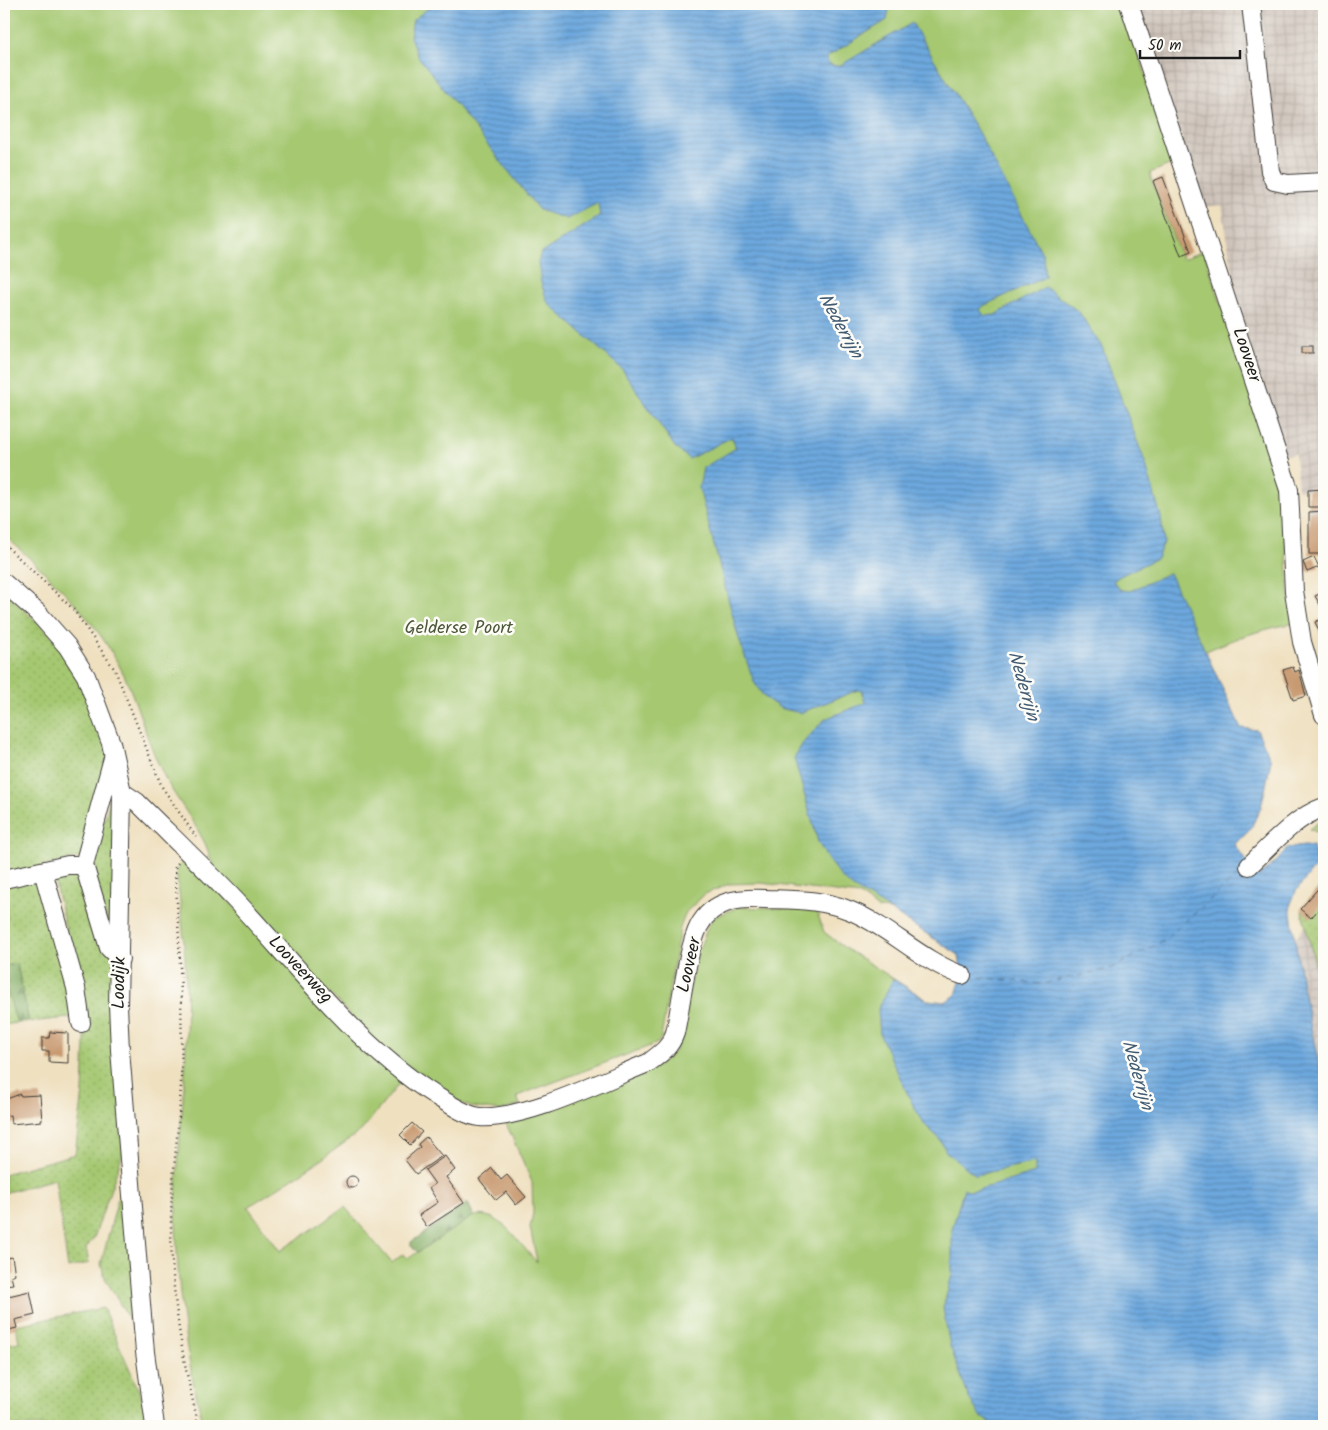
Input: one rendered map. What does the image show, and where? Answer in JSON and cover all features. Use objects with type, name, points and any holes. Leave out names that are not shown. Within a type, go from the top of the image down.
[{"type":"street","name":"Looveer","points":[[1129,4],[1289,490],[1294,591],[1302,642],[1324,715]]},
{"type":"street","points":[[1251,4],[1270,171],[1274,181],[1288,184],[1324,182]]},
{"type":"street","name":"Loodijk","points":[[4,583],[38,613],[66,646],[86,676],[99,706],[114,755],[122,792],[120,1050],[145,1352],[154,1423]]},
{"type":"street","points":[[114,755],[84,865],[109,948],[120,959]]},
{"type":"street","name":"Looveerweg","points":[[122,792],[191,845],[234,900],[366,1041],[431,1093],[464,1112],[478,1117],[496,1116]]},
{"type":"street","points":[[1249,866],[1279,837],[1315,810],[1324,807]]},
{"type":"street","points":[[4,879],[68,865],[84,865]]},
{"type":"street","points":[[43,871],[76,988],[81,1023]]},
{"type":"street","name":"Looveer","points":[[496,1116],[535,1107],[648,1063],[664,1051],[672,1042],[675,1033],[695,935],[705,916],[721,903],[750,898],[827,902],[869,920],[943,968],[962,975]]},
{"type":"path","points":[[4,544],[73,609],[115,670],[162,786],[191,845],[175,866],[181,1071],[173,1170],[171,1226],[176,1295],[183,1352],[199,1426]]},
{"type":"shaded area","points":[[1135,4],[1324,4],[1324,554],[1309,554],[1308,490],[1298,490],[1295,454],[1282,455],[1243,339],[1222,205],[1202,207],[1162,74]]},
{"type":"shaded area","points":[[1324,903],[1324,1077],[1303,991],[1295,938]]},
{"type":"green space","name":"Gelderse Poort","points":[[4,4],[452,4],[600,205],[731,436],[862,693],[961,956],[890,910],[878,909],[860,895],[761,883],[729,884],[705,894],[686,912],[680,928],[661,1038],[658,1043],[517,1096],[520,1105],[501,1111],[471,1107],[454,1100],[373,1040],[213,867],[198,830],[163,774],[124,675],[113,654],[86,616],[71,599],[4,535]]},
{"type":"green space","points":[[788,4],[1123,4],[1174,163],[1150,173],[1153,184],[1182,259],[1204,251],[1282,491],[1292,624],[1274,627],[1239,638],[1155,673]]},
{"type":"green space","points":[[4,591],[55,639],[74,668],[109,750],[82,857],[4,875]]},
{"type":"green space","points":[[116,777],[116,948],[91,870]]},
{"type":"green space","points":[[1320,821],[1324,821],[1324,835],[1309,829]]},
{"type":"green space","points":[[186,857],[402,1080],[362,1130],[318,1162],[248,1207],[280,1251],[345,1207],[392,1263],[403,1254],[407,1259],[474,1216],[493,1218],[501,1223],[537,1262],[530,1227],[533,1213],[532,1182],[505,1121],[660,1065],[675,1051],[699,949],[709,924],[715,917],[738,907],[816,909],[824,932],[845,948],[927,1000],[945,1002],[1036,1162],[1100,1426],[204,1426],[197,1400],[183,1322],[178,1270],[176,1217],[185,1062],[186,997],[185,955],[176,870]]},
{"type":"green space","points":[[52,871],[83,871],[115,965],[123,1153],[94,1238],[86,1248],[89,1263],[68,1268],[55,1179],[4,1193],[4,1174],[75,1154],[83,1092],[86,1016]]},
{"type":"green space","points":[[39,874],[78,1017],[29,1022],[17,964],[4,966],[4,921],[7,920],[4,882]]},
{"type":"green space","points":[[1324,882],[1324,972],[1319,979],[1302,912],[1308,901]]},
{"type":"green space","points":[[17,964],[29,1022],[17,1023],[4,982],[4,966]]},
{"type":"green space","points":[[5,982],[17,1023],[4,1025]]},
{"type":"green space","points":[[125,1171],[140,1339],[105,1278],[101,1264]]},
{"type":"green space","points":[[468,1203],[474,1216],[418,1252],[411,1246],[411,1242]]},
{"type":"green space","points":[[103,1308],[147,1409],[151,1426],[4,1426],[4,1345],[19,1342],[16,1325]]},
{"type":"water","name":"Nederrijn","points":[[434,4],[890,4],[887,20],[827,57],[828,63],[834,66],[841,65],[912,23],[978,132],[1043,255],[1045,277],[983,306],[980,310],[985,316],[995,315],[1045,287],[1079,312],[1102,347],[1145,462],[1161,517],[1164,542],[1157,558],[1113,581],[1121,590],[1130,591],[1169,573],[1241,728],[1257,730],[1271,760],[1261,807],[1250,830],[1235,844],[1249,866],[1259,876],[1278,860],[1287,848],[1313,845],[1317,865],[1296,891],[1290,906],[1303,991],[1321,1074],[1324,1077],[1324,1426],[994,1426],[980,1416],[969,1398],[950,1346],[943,1308],[952,1275],[952,1229],[964,1188],[969,1191],[977,1190],[1035,1173],[1035,1162],[976,1175],[947,1153],[939,1138],[926,1126],[913,1105],[880,1035],[878,1009],[893,979],[927,1000],[945,1002],[956,995],[962,975],[959,955],[853,888],[841,877],[828,860],[818,842],[794,758],[803,743],[825,719],[865,703],[862,691],[858,690],[800,713],[780,708],[764,697],[754,682],[738,636],[699,488],[703,468],[736,448],[732,437],[689,459],[675,447],[622,369],[548,303],[541,283],[538,263],[541,253],[600,216],[598,203],[567,219],[539,210],[417,55],[410,37],[413,20]]},
{"type":"building","points":[[1163,177],[1191,252],[1181,256],[1153,181]]},
{"type":"building","points":[[1302,346],[1313,346],[1313,353],[1302,353]]},
{"type":"building","points":[[1324,489],[1324,507],[1308,507],[1308,490]]},
{"type":"building","points":[[1324,511],[1324,554],[1309,554],[1309,512]]},
{"type":"building","points":[[1314,557],[1319,567],[1307,572],[1303,562]]},
{"type":"building","points":[[1324,592],[1324,607],[1322,608],[1315,596]]},
{"type":"building","points":[[1324,618],[1324,634],[1321,635],[1315,622]]},
{"type":"building","points":[[1293,667],[1295,672],[1299,670],[1306,696],[1293,700],[1283,670]]},
{"type":"building","points":[[1324,882],[1324,903],[1311,918],[1300,909]]},
{"type":"building","points":[[50,1032],[68,1033],[68,1063],[49,1062],[49,1051],[42,1051],[42,1038],[49,1038]]},
{"type":"building","points":[[20,1094],[21,1096],[40,1095],[42,1121],[11,1124],[10,1115],[4,1116],[4,1100]]},
{"type":"building","points":[[412,1123],[422,1132],[410,1145],[400,1135]]},
{"type":"building","points":[[426,1137],[442,1156],[416,1174],[405,1160],[420,1147],[418,1144]]},
{"type":"building","points":[[445,1156],[455,1170],[446,1177],[464,1203],[427,1227],[419,1215],[438,1202],[429,1188],[435,1184],[425,1170]]},
{"type":"building","points":[[492,1168],[501,1180],[507,1175],[526,1197],[516,1205],[506,1192],[496,1200],[479,1179]]},
{"type":"building","points":[[350,1176],[354,1176],[358,1182],[354,1188],[350,1188],[346,1184],[346,1180]]},
{"type":"building","points":[[12,1257],[15,1274],[11,1276],[13,1284],[4,1285],[4,1259]]},
{"type":"building","points":[[30,1291],[35,1315],[15,1320],[17,1328],[4,1331],[4,1297]]},
{"type":"ferry route","points":[[969,976],[1042,984],[1112,968],[1163,941],[1243,871]]}]
